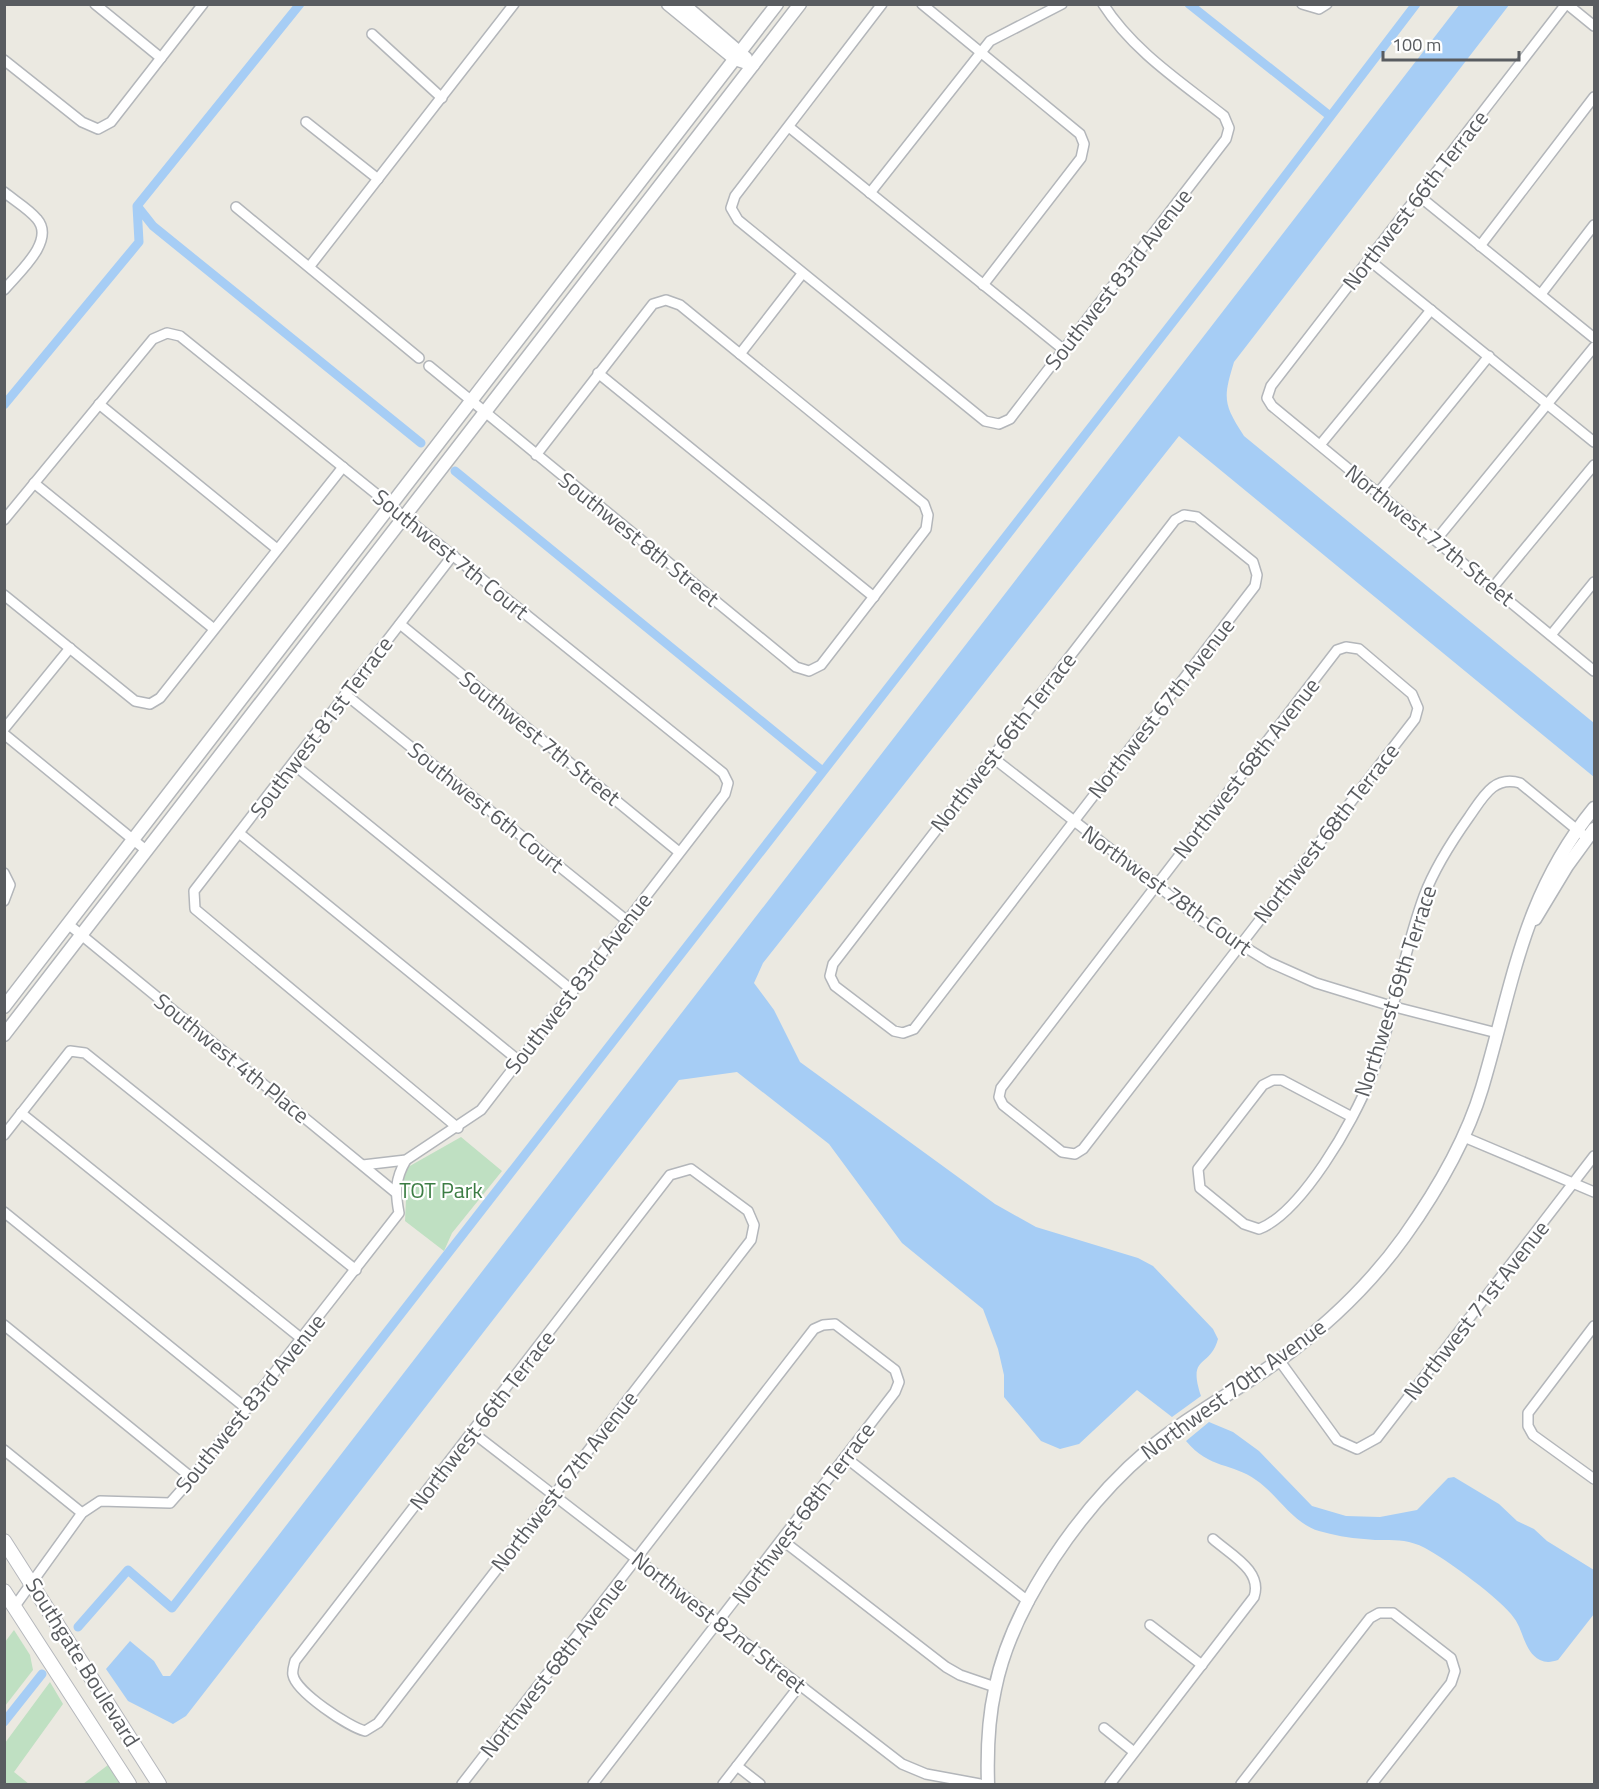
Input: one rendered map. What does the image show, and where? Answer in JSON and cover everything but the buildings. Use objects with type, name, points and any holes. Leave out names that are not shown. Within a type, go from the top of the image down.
[{"type":"main road","name":"Southgate Boulevard","points":[[4,1541],[32,1581],[159,1785]]},
{"type":"main road","name":"Southgate Boulevard","points":[[4,1591],[129,1785]]},
{"type":"street","points":[[95,4],[161,58]]},
{"type":"street","points":[[4,60],[82,122],[98,129],[111,122],[203,4]]},
{"type":"street","points":[[668,4],[753,65]]},
{"type":"street","points":[[683,4],[738,56]]},
{"type":"street","points":[[4,1007],[777,4]]},
{"type":"street","points":[[4,1035],[800,4]]},
{"type":"street","points":[[740,354],[802,274],[738,220],[731,208],[735,196],[882,4]]},
{"type":"street","points":[[922,4],[1080,134],[1084,144],[1081,158],[983,285]]},
{"type":"street","points":[[870,193],[990,41],[1062,4]]},
{"type":"street","name":"Southwest 83rd Avenue","points":[[802,274],[985,421],[999,424],[1010,419],[1226,139],[1229,128],[1224,116],[1146,54],[1116,25],[1102,4]]},
{"type":"street","points":[[1302,4],[1323,7]]},
{"type":"street","points":[[1567,4],[1594,26]]},
{"type":"street","name":"Northwest 66th Terrace","points":[[1267,398],[1271,386],[1567,4]]},
{"type":"street","points":[[310,266],[442,98],[509,6]]},
{"type":"street","points":[[372,34],[442,98]]},
{"type":"street","points":[[1480,246],[1594,97]]},
{"type":"street","points":[[306,122],[378,179]]},
{"type":"street","points":[[789,127],[1064,350]]},
{"type":"street","points":[[4,192],[38,220],[43,231],[41,244],[4,290]]},
{"type":"street","points":[[1419,196],[1594,338]]},
{"type":"street","points":[[236,207],[419,358]]},
{"type":"street","points":[[1541,294],[1594,228]]},
{"type":"street","points":[[1369,260],[1594,442]]},
{"type":"street","points":[[536,455],[598,373],[653,304],[666,300],[680,305],[924,504],[928,515],[926,530],[873,597],[598,373]]},
{"type":"street","points":[[1320,446],[1431,310]]},
{"type":"street","name":"Southwest 7th Court","points":[[99,404],[153,339],[168,333],[180,336],[723,774],[728,783]]},
{"type":"street","points":[[1436,540],[1594,347]]},
{"type":"street","points":[[1378,493],[1489,356]]},
{"type":"street","name":"Southwest 8th Street","points":[[429,366],[484,414],[796,667],[809,671],[821,665],[873,597]]},
{"type":"street","name":"Northwest 77th Street","points":[[1267,398],[1272,406],[1494,586],[1594,671]]},
{"type":"street","points":[[4,520],[99,404],[277,549]]},
{"type":"street","points":[[1494,586],[1594,465]]},
{"type":"street","points":[[4,595],[135,700],[150,704],[160,698],[343,467]]},
{"type":"street","points":[[34,483],[214,629]]},
{"type":"street","name":"Northwest 66th Terrace","points":[[903,1033],[894,1031],[835,986],[831,976],[833,964],[1175,520],[1184,515],[1197,517],[1253,562],[1257,575]]},
{"type":"street","name":"Southwest 81st Terrace","points":[[453,555],[194,891],[193,900],[195,909],[458,1128]]},
{"type":"street","name":"Northwest 67th Avenue","points":[[903,1033],[914,1029],[1255,586],[1257,575]]},
{"type":"street","points":[[1551,635],[1594,582]]},
{"type":"street","name":"Southwest 7th Street","points":[[400,624],[679,852]]},
{"type":"street","name":"Northwest 68th Avenue","points":[[1075,1154],[1062,1152],[1003,1105],[999,1097],[1001,1088],[1155,885],[1337,650],[1346,647],[1359,649],[1412,694],[1418,708]]},
{"type":"street","points":[[4,729],[70,648]]},
{"type":"street","name":"Southwest 6th Court","points":[[345,694],[626,920]]},
{"type":"street","name":"Northwest 68th Terrace","points":[[1075,1154],[1083,1149],[1415,719],[1418,708]]},
{"type":"street","points":[[4,734],[147,851]]},
{"type":"street","name":"Northwest 78th Court","points":[[992,757],[1072,822],[1239,946],[1316,983],[1391,1006],[1497,1033]]},
{"type":"street","points":[[293,764],[573,991]]},
{"type":"street","name":"Northwest 69th Terrace","points":[[1352,1117],[1282,1080],[1273,1080],[1263,1085],[1198,1169],[1197,1180],[1200,1188],[1244,1224],[1259,1229],[1274,1224],[1303,1192],[1352,1117],[1371,1078],[1425,894],[1440,863],[1479,803],[1497,783],[1509,779],[1520,783],[1576,830]]},
{"type":"street","name":"Southwest 83rd Avenue","points":[[363,1165],[406,1160],[458,1128],[481,1110],[725,794],[728,783]]},
{"type":"street","name":"Northwest 70th Avenue","points":[[988,1785],[987,1751],[995,1687],[1011,1639],[1047,1566],[1117,1478],[1150,1448],[1279,1360],[1349,1300],[1403,1239],[1429,1199],[1464,1137],[1482,1088],[1533,907],[1554,865],[1576,830],[1594,808]]},
{"type":"street","points":[[1576,830],[1591,834]]},
{"type":"street","points":[[239,833],[518,1060]]},
{"type":"street","name":"Northwest 70th Avenue","points":[[1526,932],[1591,834]]},
{"type":"street","points":[[4,873],[10,885],[4,901]]},
{"type":"street","name":"Southwest 4th Place","points":[[68,924],[395,1192]]},
{"type":"street","points":[[4,1135],[70,1051],[77,1049],[86,1053],[356,1270]]},
{"type":"street","points":[[21,1113],[302,1339]]},
{"type":"street","points":[[1464,1137],[1575,1182],[1594,1192]]},
{"type":"street","name":"Northwest 71st Avenue","points":[[1279,1360],[1337,1440],[1347,1447],[1357,1449],[1377,1438],[1594,1156]]},
{"type":"street","name":"Southwest 83rd Avenue","points":[[82,1513],[100,1502],[170,1503],[247,1409],[399,1213],[395,1192],[397,1175],[406,1160]]},
{"type":"street","name":"Northwest 66th Terrace","points":[[365,1731],[352,1728],[299,1687],[292,1675],[295,1661],[670,1175],[680,1170],[691,1169],[748,1211],[754,1225]]},
{"type":"street","points":[[4,1212],[247,1409]]},
{"type":"street","name":"Northwest 67th Avenue","points":[[365,1731],[378,1723],[751,1240],[754,1225]]},
{"type":"street","name":"Northwest 68th Avenue","points":[[462,1785],[814,1329],[823,1325],[835,1324],[895,1370],[899,1382]]},
{"type":"street","points":[[4,1325],[192,1478]]},
{"type":"street","points":[[1594,1326],[1528,1413],[1528,1426],[1533,1435],[1594,1479]]},
{"type":"street","name":"Northwest 68th Terrace","points":[[593,1785],[895,1392],[899,1382]]},
{"type":"street","name":"Northwest 82nd Street","points":[[472,1432],[902,1764],[926,1774],[980,1785]]},
{"type":"street","points":[[4,1450],[82,1513],[15,1606]]},
{"type":"street","points":[[845,1457],[1029,1602]]},
{"type":"street","points":[[1110,1785],[1254,1597],[1257,1588],[1255,1575],[1213,1539]]},
{"type":"street","points":[[782,1540],[946,1667],[960,1675],[995,1687]]},
{"type":"street","points":[[1241,1785],[1370,1618],[1379,1613],[1393,1613],[1451,1658],[1455,1671],[1451,1683],[1372,1785]]},
{"type":"street","points":[[1150,1624],[1202,1665]]},
{"type":"street","points":[[723,1785],[800,1685]]},
{"type":"street","points":[[1104,1728],[1134,1752]]},
{"type":"street","points":[[737,1767],[760,1785]]},
{"type":"green space","name":"TOT Park","points":[[461,1137],[502,1171],[452,1233],[444,1251],[405,1221],[406,1199],[400,1187],[408,1167]]},
{"type":"green space","points":[[14,1630],[30,1655],[33,1670],[5,1706],[5,1642]]},
{"type":"green space","points":[[50,1682],[63,1704],[14,1772],[29,1784],[5,1784],[5,1743]]},
{"type":"green space","points":[[108,1765],[121,1784],[83,1784]]},
{"type":"water","points":[[1460,4],[1509,5],[1234,362],[1228,384],[1227,400],[1232,416],[1244,436],[1594,723],[1594,777],[1179,436],[763,963],[754,983],[774,1010],[800,1062],[995,1204],[1036,1227],[1138,1258],[1153,1266],[1213,1329],[1218,1339],[1210,1355],[1198,1367],[1197,1383],[1201,1396],[1172,1417],[1137,1390],[1079,1444],[1060,1449],[1041,1441],[1004,1397],[1004,1375],[998,1349],[983,1309],[902,1243],[829,1144],[737,1072],[679,1080],[186,1716],[173,1724],[128,1701],[106,1669],[130,1641],[154,1661],[163,1676],[170,1676]]},
{"type":"water","points":[[1209,1422],[1233,1432],[1259,1451],[1312,1506],[1346,1516],[1380,1517],[1417,1510],[1448,1478],[1454,1477],[1499,1504],[1517,1521],[1534,1529],[1547,1541],[1594,1570],[1594,1614],[1558,1660],[1544,1662],[1527,1647],[1517,1623],[1508,1610],[1473,1580],[1434,1553],[1409,1542],[1347,1537],[1309,1527],[1256,1480],[1203,1457],[1186,1441]]},
{"type":"waterway","points":[[4,405],[139,242],[137,206],[300,4]]},
{"type":"waterway","points":[[1189,4],[1330,116]]},
{"type":"waterway","points":[[78,1627],[128,1570],[172,1608],[1221,260],[1416,4]]},
{"type":"waterway","points":[[138,207],[153,226],[421,443]]},
{"type":"waterway","points":[[455,471],[820,769]]},
{"type":"waterway","points":[[4,1722],[42,1674]]}]
